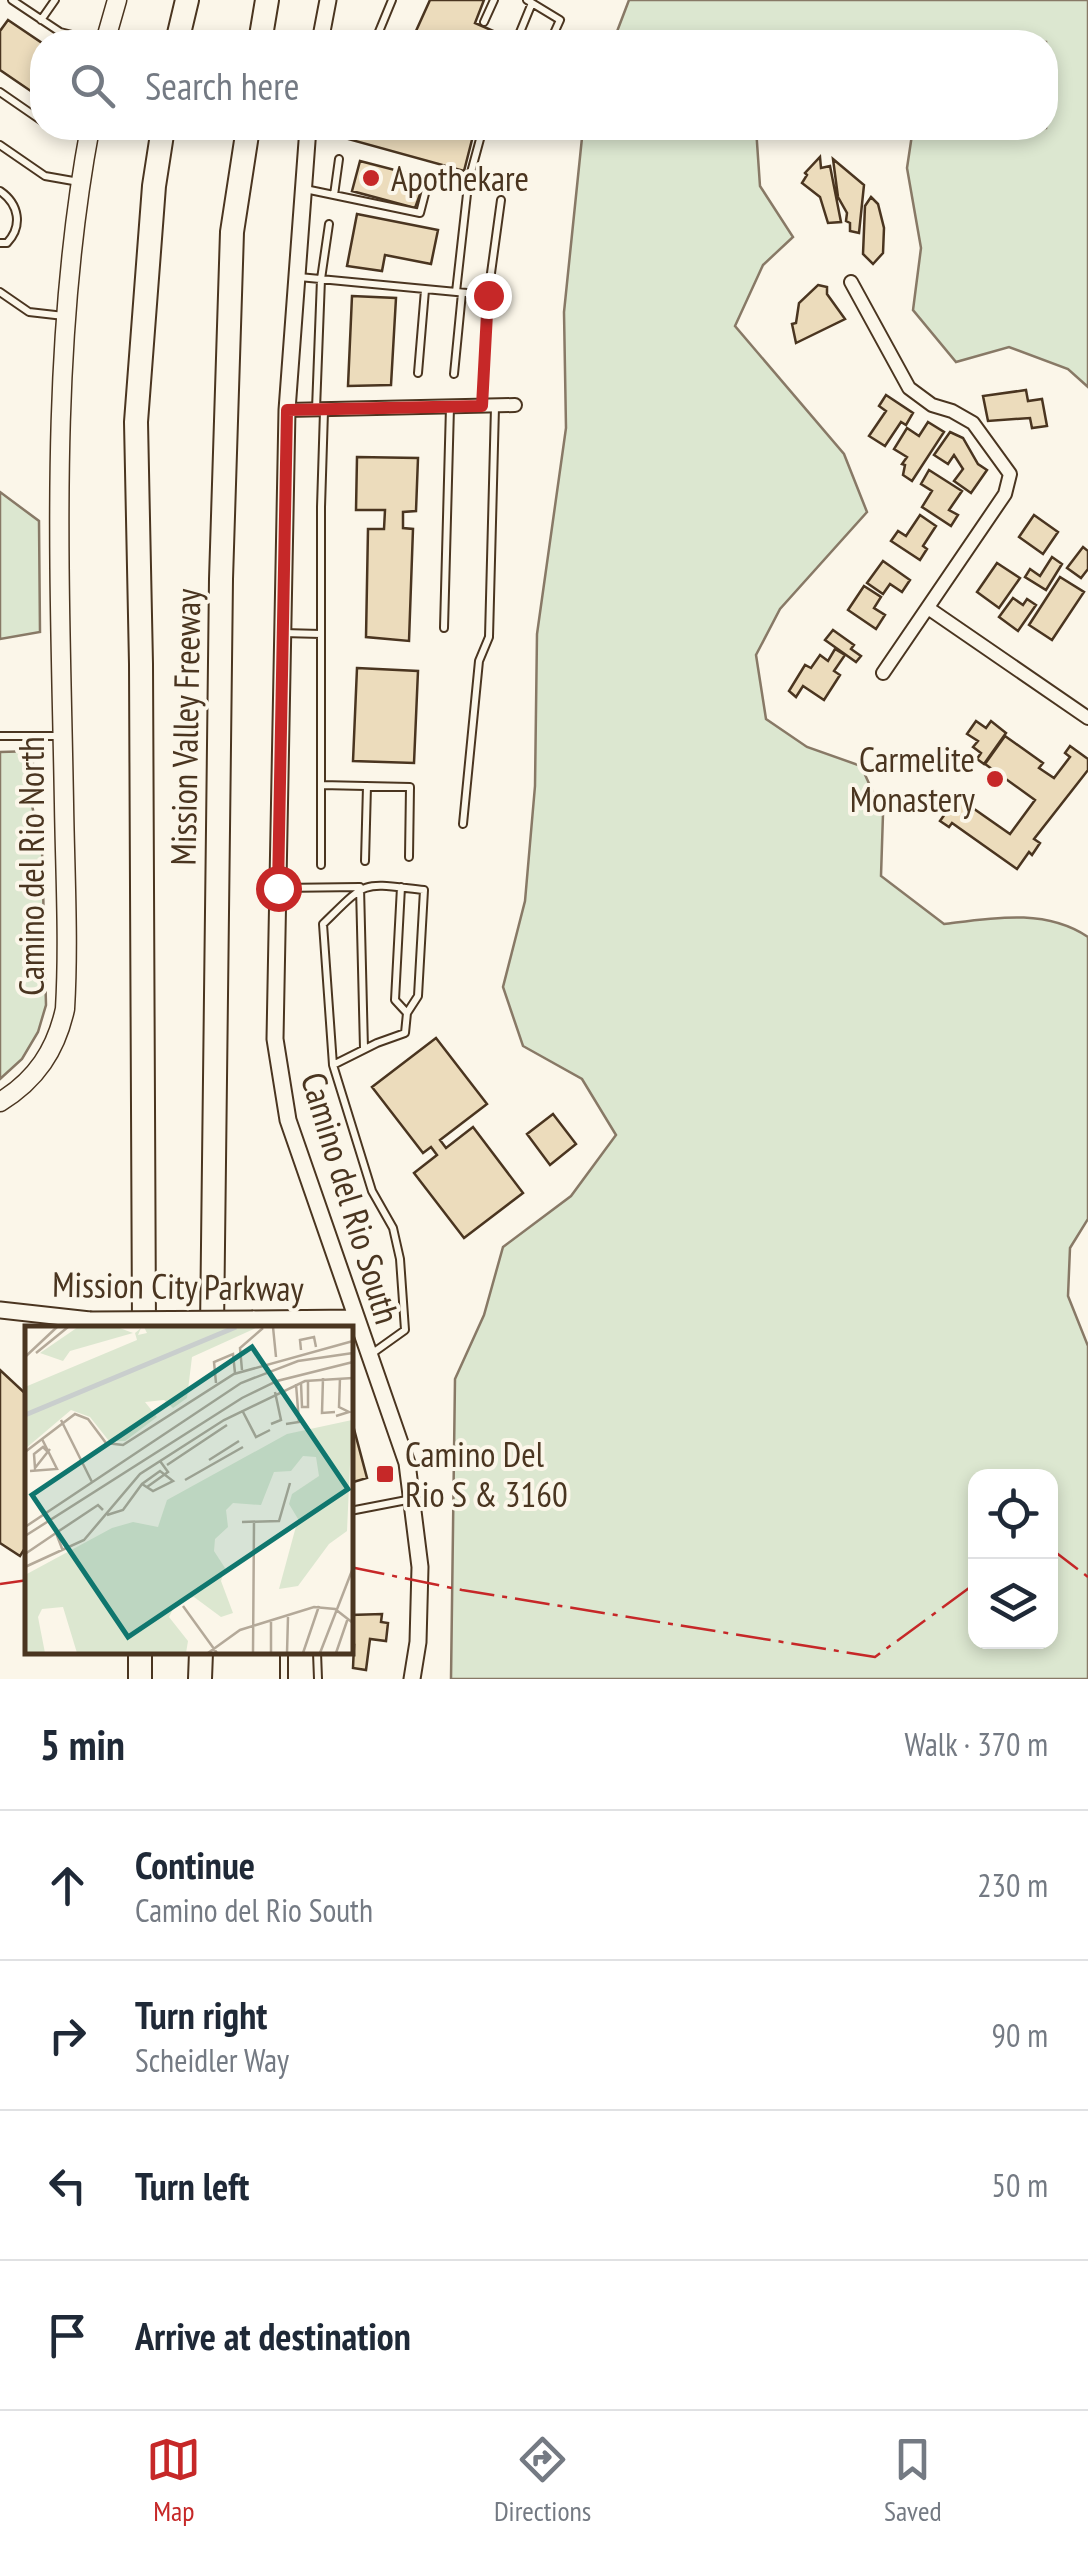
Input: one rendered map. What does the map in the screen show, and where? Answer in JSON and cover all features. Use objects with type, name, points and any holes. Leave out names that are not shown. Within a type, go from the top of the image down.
[{"type":"highway","points":[[181,30],[187,0]]},
{"type":"highway","points":[[262,30],[266,0]]},
{"type":"highway","name":"Mission Valley Freeway","points":[[144,1326],[142,684],[136,422],[154,186],[161,140]]},
{"type":"highway","name":"Mission Valley Freeway","points":[[212,1326],[222,540],[232,232],[246,140]]},
{"type":"highway","points":[[200,1679],[201,1654]]},
{"type":"main road","points":[[107,30],[117,0]]},
{"type":"main road","name":"Camino del Rio North","points":[[0,1102],[25,1084],[49,1056],[65,1009],[58,559],[65,316],[87,140]]},
{"type":"street","points":[[322,30],[328,0]]},
{"type":"street","name":"Camino del Rio South","points":[[307,140],[287,410],[275,1039],[288,1120],[407,1463],[420,1567],[418,1642],[412,1679]]},
{"type":"street","points":[[851,282],[909,388],[932,406],[952,411],[973,423],[1010,474],[1005,494],[883,673]]},
{"type":"street","points":[[287,410],[515,405]]},
{"type":"street","points":[[928,608],[1088,718]]},
{"type":"street","name":"Mission City Parkway","points":[[0,1310],[90,1320],[356,1318]]},
{"type":"lane","points":[[12,0],[57,30]]},
{"type":"lane","points":[[41,20],[54,0]]},
{"type":"lane","points":[[380,30],[392,0]]},
{"type":"lane","points":[[484,22],[494,0]]},
{"type":"lane","points":[[520,30],[530,2],[560,20],[555,30]]},
{"type":"lane","points":[[0,92],[30,113]]},
{"type":"lane","points":[[470,176],[480,140]]},
{"type":"lane","points":[[0,145],[45,176],[79,182]]},
{"type":"lane","points":[[334,196],[339,159]]},
{"type":"lane","points":[[304,189],[420,213],[427,186]]},
{"type":"lane","points":[[0,191],[16,207],[14,234],[7,243],[0,243]]},
{"type":"lane","points":[[454,374],[467,194]]},
{"type":"lane","points":[[463,824],[479,661],[489,637],[488,295],[501,200]]},
{"type":"lane","points":[[321,865],[321,280],[329,224]]},
{"type":"lane","points":[[298,277],[488,295]]},
{"type":"lane","points":[[418,373],[425,289]]},
{"type":"lane","points":[[0,292],[29,312],[65,316]]},
{"type":"lane","points":[[444,628],[450,406]]},
{"type":"lane","points":[[282,633],[321,634]]},
{"type":"lane","points":[[0,736],[63,736]]},
{"type":"lane","points":[[321,785],[410,787],[409,857]]},
{"type":"lane","points":[[365,861],[368,786]]},
{"type":"lane","points":[[278,888],[373,884],[424,890],[418,996],[407,1014],[405,1033],[333,1065]]},
{"type":"lane","points":[[360,887],[364,1050]]},
{"type":"lane","points":[[360,887],[323,924],[333,1065],[372,1191],[394,1228],[400,1258],[405,1330],[370,1356]]},
{"type":"lane","points":[[401,887],[395,1000],[407,1014]]},
{"type":"lane","points":[[352,1511],[412,1499]]},
{"type":"green space","points":[[629,0],[1088,0],[1088,387],[1068,369],[1009,347],[956,362],[913,310],[921,248],[907,168],[911,140],[1058,140],[1058,30],[618,30]]},
{"type":"green space","points":[[582,140],[757,140],[760,186],[793,237],[763,265],[735,326],[844,454],[867,512],[780,609],[756,655],[766,719],[807,747],[861,766],[883,814],[881,876],[944,924],[1018,917],[1054,922],[1088,937],[1088,1219],[1070,1248],[1068,1296],[1088,1346],[1088,1679],[451,1679],[455,1379],[484,1315],[503,1247],[571,1196],[616,1135],[582,1079],[523,1046],[503,987],[525,901],[535,786],[537,634],[566,428],[564,312]]},
{"type":"green space","points":[[0,492],[39,521],[40,632],[0,639]]},
{"type":"green space","points":[[34,751],[30,797],[42,849],[46,1005],[38,1032],[22,1059],[0,1079],[0,752]]},
{"type":"building","points":[[430,0],[484,0],[475,23],[491,30],[416,30]]},
{"type":"building","points":[[8,20],[30,35],[30,90],[0,70],[0,31]]},
{"type":"building","points":[[352,140],[472,140],[464,171]]},
{"type":"building","points":[[820,157],[821,168],[830,166],[841,222],[828,223],[820,197],[802,183],[805,173]]},
{"type":"building","points":[[833,159],[864,185],[859,233],[850,231],[846,221]]},
{"type":"building","points":[[360,161],[426,178],[415,208],[352,191]]},
{"type":"building","points":[[871,197],[878,204],[884,228],[883,253],[873,264],[863,254],[865,206]]},
{"type":"building","points":[[357,214],[438,230],[431,264],[385,255],[382,271],[347,266]]},
{"type":"building","points":[[818,285],[827,287],[827,294],[845,319],[796,343],[792,324],[796,323],[799,303]]},
{"type":"building","points":[[352,296],[396,298],[391,385],[348,386]]},
{"type":"building","points":[[1026,390],[1028,401],[1042,399],[1047,426],[1032,428],[1030,418],[988,421],[983,396]]},
{"type":"building","points":[[886,395],[913,413],[906,425],[901,422],[885,446],[869,436],[886,411],[879,406]]},
{"type":"building","points":[[928,422],[944,432],[912,481],[903,475],[902,464],[907,457],[894,449],[907,428],[919,436]]},
{"type":"building","points":[[950,432],[963,438],[978,464],[987,470],[971,493],[954,481],[963,469],[954,455],[948,464],[934,455]]},
{"type":"building","points":[[357,457],[418,458],[416,511],[403,512],[403,528],[413,529],[409,641],[366,637],[368,529],[384,529],[385,510],[356,510]]},
{"type":"building","points":[[929,470],[962,491],[949,510],[958,515],[951,526],[922,507],[932,491],[921,484]]},
{"type":"building","points":[[920,515],[936,526],[923,546],[927,549],[920,560],[891,541],[898,531],[906,536]]},
{"type":"building","points":[[1034,515],[1058,532],[1043,554],[1019,537]]},
{"type":"building","points":[[1083,547],[1088,551],[1088,569],[1081,578],[1067,568]]},
{"type":"building","points":[[1052,557],[1062,564],[1046,590],[1025,577],[1030,569],[1040,576]]},
{"type":"building","points":[[883,561],[910,580],[902,592],[890,584],[883,594],[867,583]]},
{"type":"building","points":[[997,563],[1020,578],[999,608],[977,592]]},
{"type":"building","points":[[1060,577],[1084,592],[1052,640],[1029,625]]},
{"type":"building","points":[[864,586],[881,597],[874,608],[885,615],[876,629],[848,610]]},
{"type":"building","points":[[1013,598],[1023,605],[1027,599],[1036,605],[1018,631],[999,617]]},
{"type":"building","points":[[833,630],[854,645],[851,649],[861,656],[856,662],[825,640]]},
{"type":"building","points":[[835,649],[845,655],[834,671],[840,675],[824,700],[803,686],[796,697],[789,691],[805,665],[811,668],[820,655],[828,661]]},
{"type":"building","points":[[357,668],[418,671],[414,763],[353,761]]},
{"type":"building","points":[[976,721],[986,728],[991,721],[1006,733],[984,764],[977,759],[981,753],[973,747],[978,741],[967,734]]},
{"type":"building","points":[[1005,736],[1043,763],[1039,768],[1054,778],[1070,757],[1065,753],[1070,746],[1088,759],[1088,770],[1034,839],[1040,843],[1032,855],[1029,852],[1017,869],[952,823],[949,827],[940,821],[957,797],[1010,834],[1035,800],[985,764]]},
{"type":"building","points":[[436,1038],[487,1104],[440,1140],[446,1148],[473,1127],[523,1193],[464,1238],[414,1173],[437,1155],[431,1147],[423,1153],[372,1087]]},
{"type":"building","points":[[553,1114],[576,1144],[550,1165],[527,1134]]},
{"type":"building","points":[[0,1370],[25,1393],[25,1548],[20,1556],[0,1543]]},
{"type":"building","points":[[352,1422],[367,1478],[352,1482]]},
{"type":"building","points":[[382,1614],[381,1622],[388,1623],[386,1641],[370,1639],[366,1670],[353,1668],[352,1615]]},
{"type":"power","points":[[1058,1554],[1088,1577]]},
{"type":"power","points":[[352,1567],[462,1590],[875,1657],[968,1589]]},
{"type":"power","points":[[0,1584],[25,1580]]},
{"type":"place","name":"Apothekare","points":[[371,178]]},
{"type":"place","name":"Carmelite Monastery","points":[[995,779]]},
{"type":"place","name":"Camino Del Rio S & 3160","points":[[385,1474]]},
{"type":"route","points":[[278,888],[287,410],[482,406],[488,295]]}]
